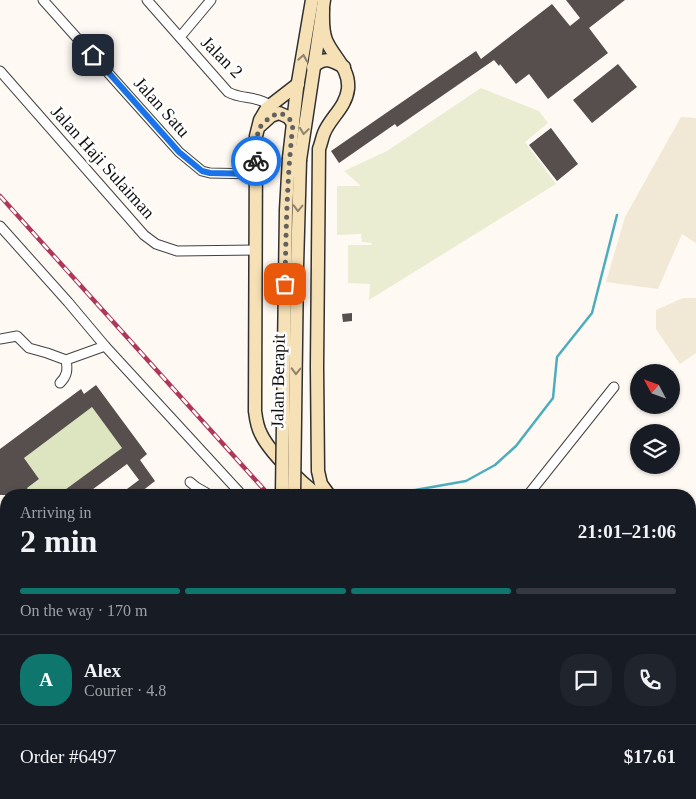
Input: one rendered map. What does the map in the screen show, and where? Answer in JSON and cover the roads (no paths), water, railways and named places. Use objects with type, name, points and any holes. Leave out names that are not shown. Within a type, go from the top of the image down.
[{"type":"main road","points":[[282,489],[286,220],[294,159],[293,124],[312,0]]},
{"type":"main road","points":[[324,4],[323,31],[327,42],[344,67],[348,78],[347,96],[324,133],[320,149],[317,367],[318,471],[325,489]]},
{"type":"main road","name":"Jalan Berapit","points":[[294,489],[297,266],[294,159],[314,67],[324,4]]},
{"type":"main road","points":[[314,67],[323,60],[330,60],[344,67]]},
{"type":"main road","points":[[298,84],[284,97],[270,105],[260,120],[258,129],[256,174],[255,411],[261,435],[275,454],[310,489]]},
{"type":"main road","points":[[258,129],[271,116],[280,113],[288,117],[293,124]]},
{"type":"main road","points":[[297,476],[318,471]]},
{"type":"street","name":"Jalan Satu","points":[[43,0],[179,152],[202,171],[210,173],[256,174]]},
{"type":"street","name":"Jalan 2","points":[[147,0],[228,92],[235,96],[261,99],[270,105]]},
{"type":"street","name":"Jalan 2","points":[[180,37],[211,0]]},
{"type":"street","name":"Jalan Haji Sulaiman","points":[[0,70],[144,235],[156,244],[177,251],[256,250]]},
{"type":"street","points":[[0,226],[105,346],[236,489]]},
{"type":"street","points":[[0,338],[17,336],[29,348],[66,360],[105,346]]},
{"type":"street","points":[[60,383],[67,374],[66,360]]},
{"type":"street","points":[[533,489],[614,387]]},
{"type":"street","points":[[190,482],[200,489]]},
{"type":"waterway","points":[[421,489],[466,481],[495,465],[516,446],[553,398],[557,357],[592,313],[617,215]]},
{"type":"railway","points":[[0,196],[264,489]]}]
